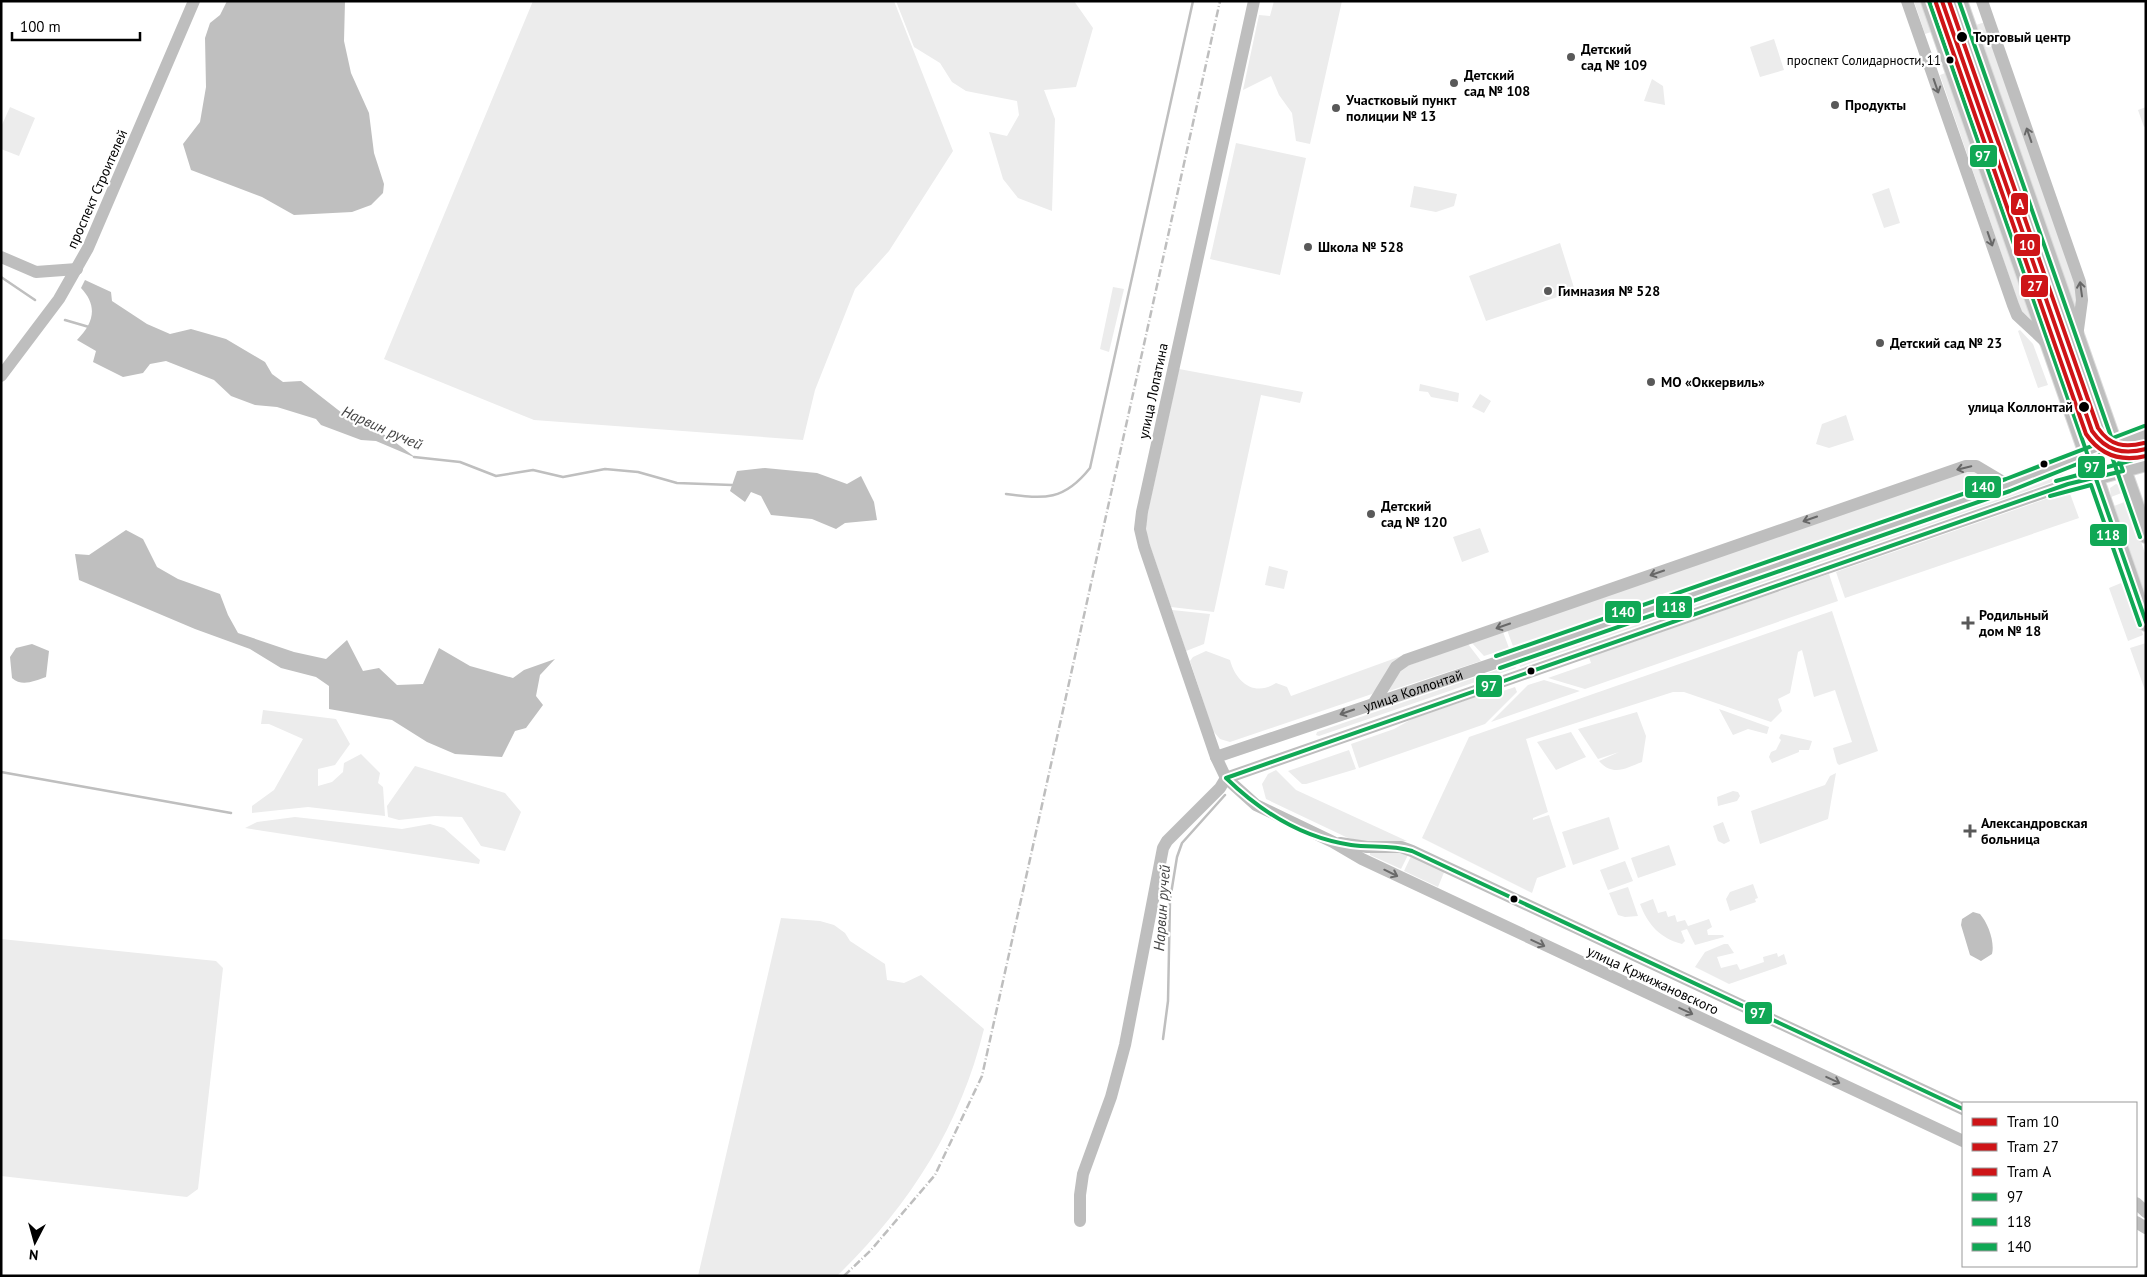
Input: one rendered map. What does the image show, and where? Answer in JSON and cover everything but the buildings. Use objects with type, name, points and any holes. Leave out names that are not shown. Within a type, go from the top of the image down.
[{"type":"main road","points":[[1929,1],[2146,623]]},
{"type":"main road","points":[[1959,1],[2146,535]]},
{"type":"main road","name":"улица Коллонтай","points":[[2088,455],[2114,443],[2146,432]]},
{"type":"main road","name":"улица Коллонтай","points":[[2096,477],[2123,471],[2146,463]]},
{"type":"street","name":"проспект Строителей","points":[[1,376],[59,299],[76,269],[102,217],[194,1]]},
{"type":"street","name":"улица Лопатина","points":[[1226,778],[1216,757],[1144,546],[1140,529],[1144,503],[1254,1]]},
{"type":"street","points":[[1907,1],[2013,305],[2024,322],[2050,345]]},
{"type":"street","points":[[1982,1],[2080,282],[2082,300],[2077,337]]},
{"type":"street","points":[[1,257],[36,272],[76,269]]},
{"type":"street","name":"улица Коллонтай","points":[[1216,757],[1498,662],[2088,455]]},
{"type":"street","points":[[1374,703],[1396,667],[1406,660],[1808,520],[1966,466],[1976,466],[2008,484]]},
{"type":"street","name":"улица Коллонтай","points":[[1226,778],[1822,568],[2068,484],[2096,477]]},
{"type":"street","points":[[1080,1221],[1080,1195],[1084,1174],[1111,1097],[1125,1045],[1163,848],[1167,841],[1220,788],[1226,778]]},
{"type":"street","name":"улица Кржижановского","points":[[1226,778],[1256,805],[1333,842],[1362,859],[1962,1141]]},
{"type":"street","name":"улица Кржижановского","points":[[1333,842],[1367,847],[1401,846],[1962,1108]]},
{"type":"street","points":[[1362,859],[1367,847]]},
{"type":"shaded area","points":[[227,1],[345,1],[344,41],[351,73],[369,113],[374,153],[384,184],[383,193],[371,205],[352,212],[294,215],[262,197],[191,170],[183,144],[200,122],[206,87],[205,38],[210,23],[220,15]]},
{"type":"shaded area","points":[[533,1],[894,1],[953,151],[889,251],[855,289],[815,390],[803,440],[534,420],[384,359]]},
{"type":"shaded area","points":[[896,1],[1074,1],[1093,28],[1076,87],[1044,90],[1055,119],[1052,211],[1018,198],[1003,179],[989,132],[1007,136],[1019,115],[1017,101],[966,91],[952,82],[940,63],[914,47]]},
{"type":"shaded area","points":[[1274,1],[1342,1],[1310,144],[1296,141],[1292,113],[1279,95],[1271,76],[1243,90],[1259,15],[1270,16]]},
{"type":"shaded area","points":[[1914,1],[1924,1],[1934,31],[1925,34]]},
{"type":"shaded area","points":[[1985,22],[2076,282],[2076,305],[2073,304],[1976,25]]},
{"type":"shaded area","points":[[1774,39],[1784,70],[1760,77],[1750,47]]},
{"type":"shaded area","points":[[1948,72],[2032,320],[2021,311],[1940,75]]},
{"type":"shaded area","points":[[1652,79],[1663,86],[1665,105],[1644,101]]},
{"type":"shaded area","points":[[10,107],[35,118],[19,156],[1,149],[1,127]]},
{"type":"shaded area","points":[[2146,107],[2146,126],[2144,127],[2138,110]]},
{"type":"shaded area","points":[[1236,143],[1306,158],[1280,275],[1210,259]]},
{"type":"shaded area","points":[[1414,186],[1457,194],[1454,206],[1436,212],[1410,207]]},
{"type":"shaded area","points":[[1889,188],[1900,223],[1884,228],[1872,194]]},
{"type":"shaded area","points":[[1560,243],[1575,291],[1486,321],[1469,276]]},
{"type":"shaded area","points":[[85,280],[111,292],[112,301],[147,324],[170,334],[191,329],[226,339],[265,362],[272,374],[283,382],[301,381],[351,420],[387,436],[416,458],[376,441],[361,440],[321,425],[316,419],[277,407],[255,405],[231,396],[214,380],[166,361],[150,364],[143,373],[123,377],[93,362],[96,351],[77,340],[83,334],[92,314],[90,301],[81,288]]},
{"type":"shaded area","points":[[1113,287],[1124,289],[1109,352],[1100,349]]},
{"type":"shaded area","points":[[2020,330],[2033,344],[2048,385],[2038,388],[2018,331]]},
{"type":"shaded area","points":[[1179,369],[1303,392],[1300,403],[1261,395],[1214,612],[1171,607],[1147,537],[1146,525],[1149,507]]},
{"type":"shaded area","points":[[1420,384],[1459,393],[1458,402],[1431,397],[1428,392],[1419,391]]},
{"type":"shaded area","points":[[1480,394],[1491,401],[1484,413],[1472,407]]},
{"type":"shaded area","points":[[1846,415],[1854,440],[1829,448],[1816,444],[1822,424]]},
{"type":"shaded area","points":[[765,468],[817,473],[847,484],[861,476],[874,502],[877,520],[845,523],[836,529],[812,519],[771,515],[761,496],[751,492],[745,502],[730,491],[737,471]]},
{"type":"shaded area","points":[[1973,469],[1993,480],[1991,484],[1514,649],[1507,630]]},
{"type":"shaded area","points":[[2063,474],[2064,478],[1520,667],[1519,662]]},
{"type":"shaded area","points":[[2116,484],[2121,486],[2124,492],[2111,497],[2110,488]]},
{"type":"shaded area","points":[[2069,491],[2079,518],[1845,598],[1836,572]]},
{"type":"shaded area","points":[[2127,501],[2146,556],[2146,597],[2114,506]]},
{"type":"shaded area","points":[[1480,528],[1489,552],[1462,562],[1453,537]]},
{"type":"shaded area","points":[[126,530],[143,539],[157,567],[178,579],[220,594],[228,615],[238,633],[294,652],[326,659],[347,640],[363,671],[379,668],[397,685],[423,684],[439,648],[470,666],[513,678],[524,670],[555,659],[540,675],[536,696],[543,705],[526,728],[515,731],[502,757],[455,754],[427,742],[392,720],[329,709],[329,686],[316,677],[281,668],[250,649],[195,629],[79,580],[75,554],[89,555]]},
{"type":"shaded area","points":[[1269,566],[1288,571],[1284,589],[1265,585]]},
{"type":"shaded area","points":[[1829,574],[1838,601],[1585,689],[1548,678],[1591,663],[1589,657]]},
{"type":"shaded area","points":[[2121,583],[2131,600],[2143,635],[2128,641],[2109,588]]},
{"type":"shaded area","points":[[1172,610],[1210,614],[1204,644],[1186,651]]},
{"type":"shaded area","points":[[1832,611],[1878,751],[1839,765],[1837,763],[1833,748],[1852,742],[1835,690],[1814,697],[1802,650],[1798,652],[1790,693],[1778,699],[1782,711],[1771,722],[1684,692],[1673,692],[1526,739],[1548,812],[1533,818],[1533,820],[1549,815],[1566,867],[1537,878],[1532,893],[1422,838],[1469,737]]},
{"type":"shaded area","points":[[1503,632],[1509,648],[1484,656],[1472,643]]},
{"type":"shaded area","points":[[2146,643],[2146,693],[2130,648]]},
{"type":"shaded area","points":[[32,644],[49,651],[46,677],[24,683],[16,681],[12,678],[10,657],[16,648]]},
{"type":"shaded area","points":[[1468,644],[1481,661],[1389,691],[1396,675],[1404,667]]},
{"type":"shaded area","points":[[1206,651],[1230,660],[1237,675],[1247,685],[1261,689],[1276,683],[1287,687],[1291,696],[1404,655],[1372,694],[1230,742],[1220,739],[1213,731],[1190,661],[1193,657]]},
{"type":"shaded area","points":[[1514,664],[1516,668],[1319,736],[1316,735],[1317,732]]},
{"type":"shaded area","points":[[1544,680],[1580,691],[1491,722],[1528,685]]},
{"type":"shaded area","points":[[1515,687],[1517,692],[1485,724],[1359,768],[1351,744],[1394,729],[1412,719],[1495,690],[1497,693]]},
{"type":"shaded area","points":[[1719,709],[1769,727],[1767,734],[1748,729],[1733,735]]},
{"type":"shaded area","points":[[263,710],[336,719],[350,744],[335,765],[318,769],[318,786],[332,782],[343,772],[344,763],[361,754],[380,773],[378,783],[383,787],[385,816],[308,807],[252,813],[252,806],[274,790],[303,739],[269,724],[261,724]]},
{"type":"shaded area","points":[[1637,712],[1646,736],[1642,762],[1625,769],[1609,769],[1599,761],[1619,752],[1598,759],[1578,729]]},
{"type":"shaded area","points":[[1571,732],[1586,757],[1556,770],[1537,742]]},
{"type":"shaded area","points":[[1781,734],[1812,741],[1809,750],[1799,750],[1799,752],[1772,763],[1769,757],[1771,752],[1776,750],[1781,740],[1779,738]]},
{"type":"shaded area","points":[[1349,750],[1356,769],[1306,784],[1302,784],[1288,771]]},
{"type":"shaded area","points":[[415,766],[505,793],[521,812],[505,851],[481,846],[462,817],[435,816],[399,820],[388,817],[387,806]]},
{"type":"shaded area","points":[[1276,770],[1296,790],[1407,841],[1367,842],[1348,838],[1266,799],[1262,784],[1268,774]]},
{"type":"shaded area","points":[[1836,773],[1828,819],[1760,844],[1751,811],[1825,785],[1830,776]]},
{"type":"shaded area","points":[[1733,791],[1738,792],[1740,796],[1737,801],[1718,806],[1717,797]]},
{"type":"shaded area","points":[[295,817],[402,829],[430,824],[444,828],[480,860],[479,864],[245,828],[257,822]]},
{"type":"shaded area","points":[[1609,817],[1619,849],[1573,865],[1562,832]]},
{"type":"shaded area","points":[[1723,822],[1730,841],[1724,844],[1718,841],[1713,826]]},
{"type":"shaded area","points":[[1669,845],[1676,865],[1638,878],[1631,858]]},
{"type":"shaded area","points":[[1370,852],[1409,853],[1401,869],[1370,855]]},
{"type":"shaded area","points":[[1412,854],[1445,870],[1438,887],[1404,871]]},
{"type":"shaded area","points":[[1625,861],[1633,881],[1608,890],[1600,870]]},
{"type":"shaded area","points":[[1753,884],[1758,898],[1755,899],[1756,902],[1730,911],[1726,899],[1730,892]]},
{"type":"shaded area","points":[[1628,887],[1638,916],[1625,917],[1618,915],[1609,893]]},
{"type":"shaded area","points":[[1653,899],[1658,913],[1666,911],[1668,917],[1675,915],[1677,922],[1685,920],[1688,926],[1709,919],[1712,927],[1707,930],[1708,935],[1723,935],[1724,937],[1695,945],[1687,929],[1681,931],[1685,941],[1682,944],[1667,938],[1651,924],[1640,904]]},
{"type":"shaded area","points":[[1973,912],[1980,914],[1983,918],[1992,938],[1992,954],[1981,961],[1970,955],[1961,925],[1962,919]]},
{"type":"shaded area","points":[[781,918],[820,921],[834,925],[845,933],[850,941],[885,964],[887,980],[904,983],[921,975],[984,1029],[974,1065],[961,1099],[929,1163],[887,1222],[837,1276],[698,1276]]},
{"type":"shaded area","points":[[1,939],[216,961],[223,968],[198,1189],[187,1197],[1,1176]]},
{"type":"shaded area","points":[[1728,944],[1734,953],[1717,957],[1721,968],[1737,964],[1740,970],[1764,962],[1763,957],[1777,953],[1778,957],[1784,954],[1787,964],[1729,984],[1695,967],[1705,952]]},
{"type":"waterway","points":[[1006,494],[1032,497],[1053,495],[1071,487],[1090,468],[1193,1]]},
{"type":"waterway","name":"Нарвин ручей","points":[[1,277],[35,300]]},
{"type":"waterway","name":"Нарвин ручей","points":[[65,320],[89,327]]},
{"type":"waterway","name":"Нарвин ручей","points":[[414,457],[460,462],[496,476],[533,470],[563,477],[605,469],[638,472],[677,483],[732,485]]},
{"type":"waterway","points":[[1,772],[231,813]]},
{"type":"waterway","name":"Нарвин ручей","points":[[1163,1039],[1168,1001],[1170,900],[1177,857],[1182,843],[1225,795]]},
{"type":"railway","points":[[844,1276],[871,1250],[935,1175],[982,1076],[1220,1]]},
{"type":"tram line","name":"10","points":[[1942,1],[2092,431],[2103,443],[2116,450],[2130,452],[2146,449]]},
{"type":"tram line","name":"А","points":[[1949,1],[2098,428],[2108,439],[2118,444],[2144,443]]},
{"type":"tram line","name":"27","points":[[1936,3],[2086,434],[2098,448],[2112,456],[2128,458],[2146,456]]},
{"type":"transit line","name":"97","points":[[1929,1],[2146,622]]},
{"type":"transit line","name":"97","points":[[1959,1],[2123,471],[2068,484],[1226,778],[1268,812],[1299,829],[1316,836],[1351,845],[1412,851],[1962,1109]]},
{"type":"transit line","name":"140","points":[[1496,656],[2006,479],[2144,426]]},
{"type":"transit line","name":"118","points":[[1500,668],[2010,491],[2110,451],[2140,537]]},
{"type":"transit line","name":"140","points":[[2056,481],[2144,457]]},
{"type":"transit line","name":"118","points":[[2050,496],[2091,485],[2140,625]]},
{"type":"place","name":"Торговый центр","points":[[1962,37]]},
{"type":"place","name":"Детский сад № 109","points":[[1571,57]]},
{"type":"place","name":"проспект Солидарности, 11","points":[[1950,60]]},
{"type":"place","name":"Детский сад № 108","points":[[1454,83]]},
{"type":"place","name":"Продукты","points":[[1835,105]]},
{"type":"place","name":"Участковый пункт полиции № 13","points":[[1336,108]]},
{"type":"place","name":"Школа № 528","points":[[1308,247]]},
{"type":"place","name":"Гимназия № 528","points":[[1548,291]]},
{"type":"place","name":"Детский сад № 23","points":[[1880,343]]},
{"type":"place","name":"МО «Оккервиль»","points":[[1651,382]]},
{"type":"place","name":"улица Коллонтай","points":[[2084,407]]},
{"type":"place","name":"Детский сад № 120","points":[[1371,514]]},
{"type":"place","name":"Родильный дом № 18","points":[[1968,623]]},
{"type":"place","name":"Александровская больница","points":[[1970,831]]}]
